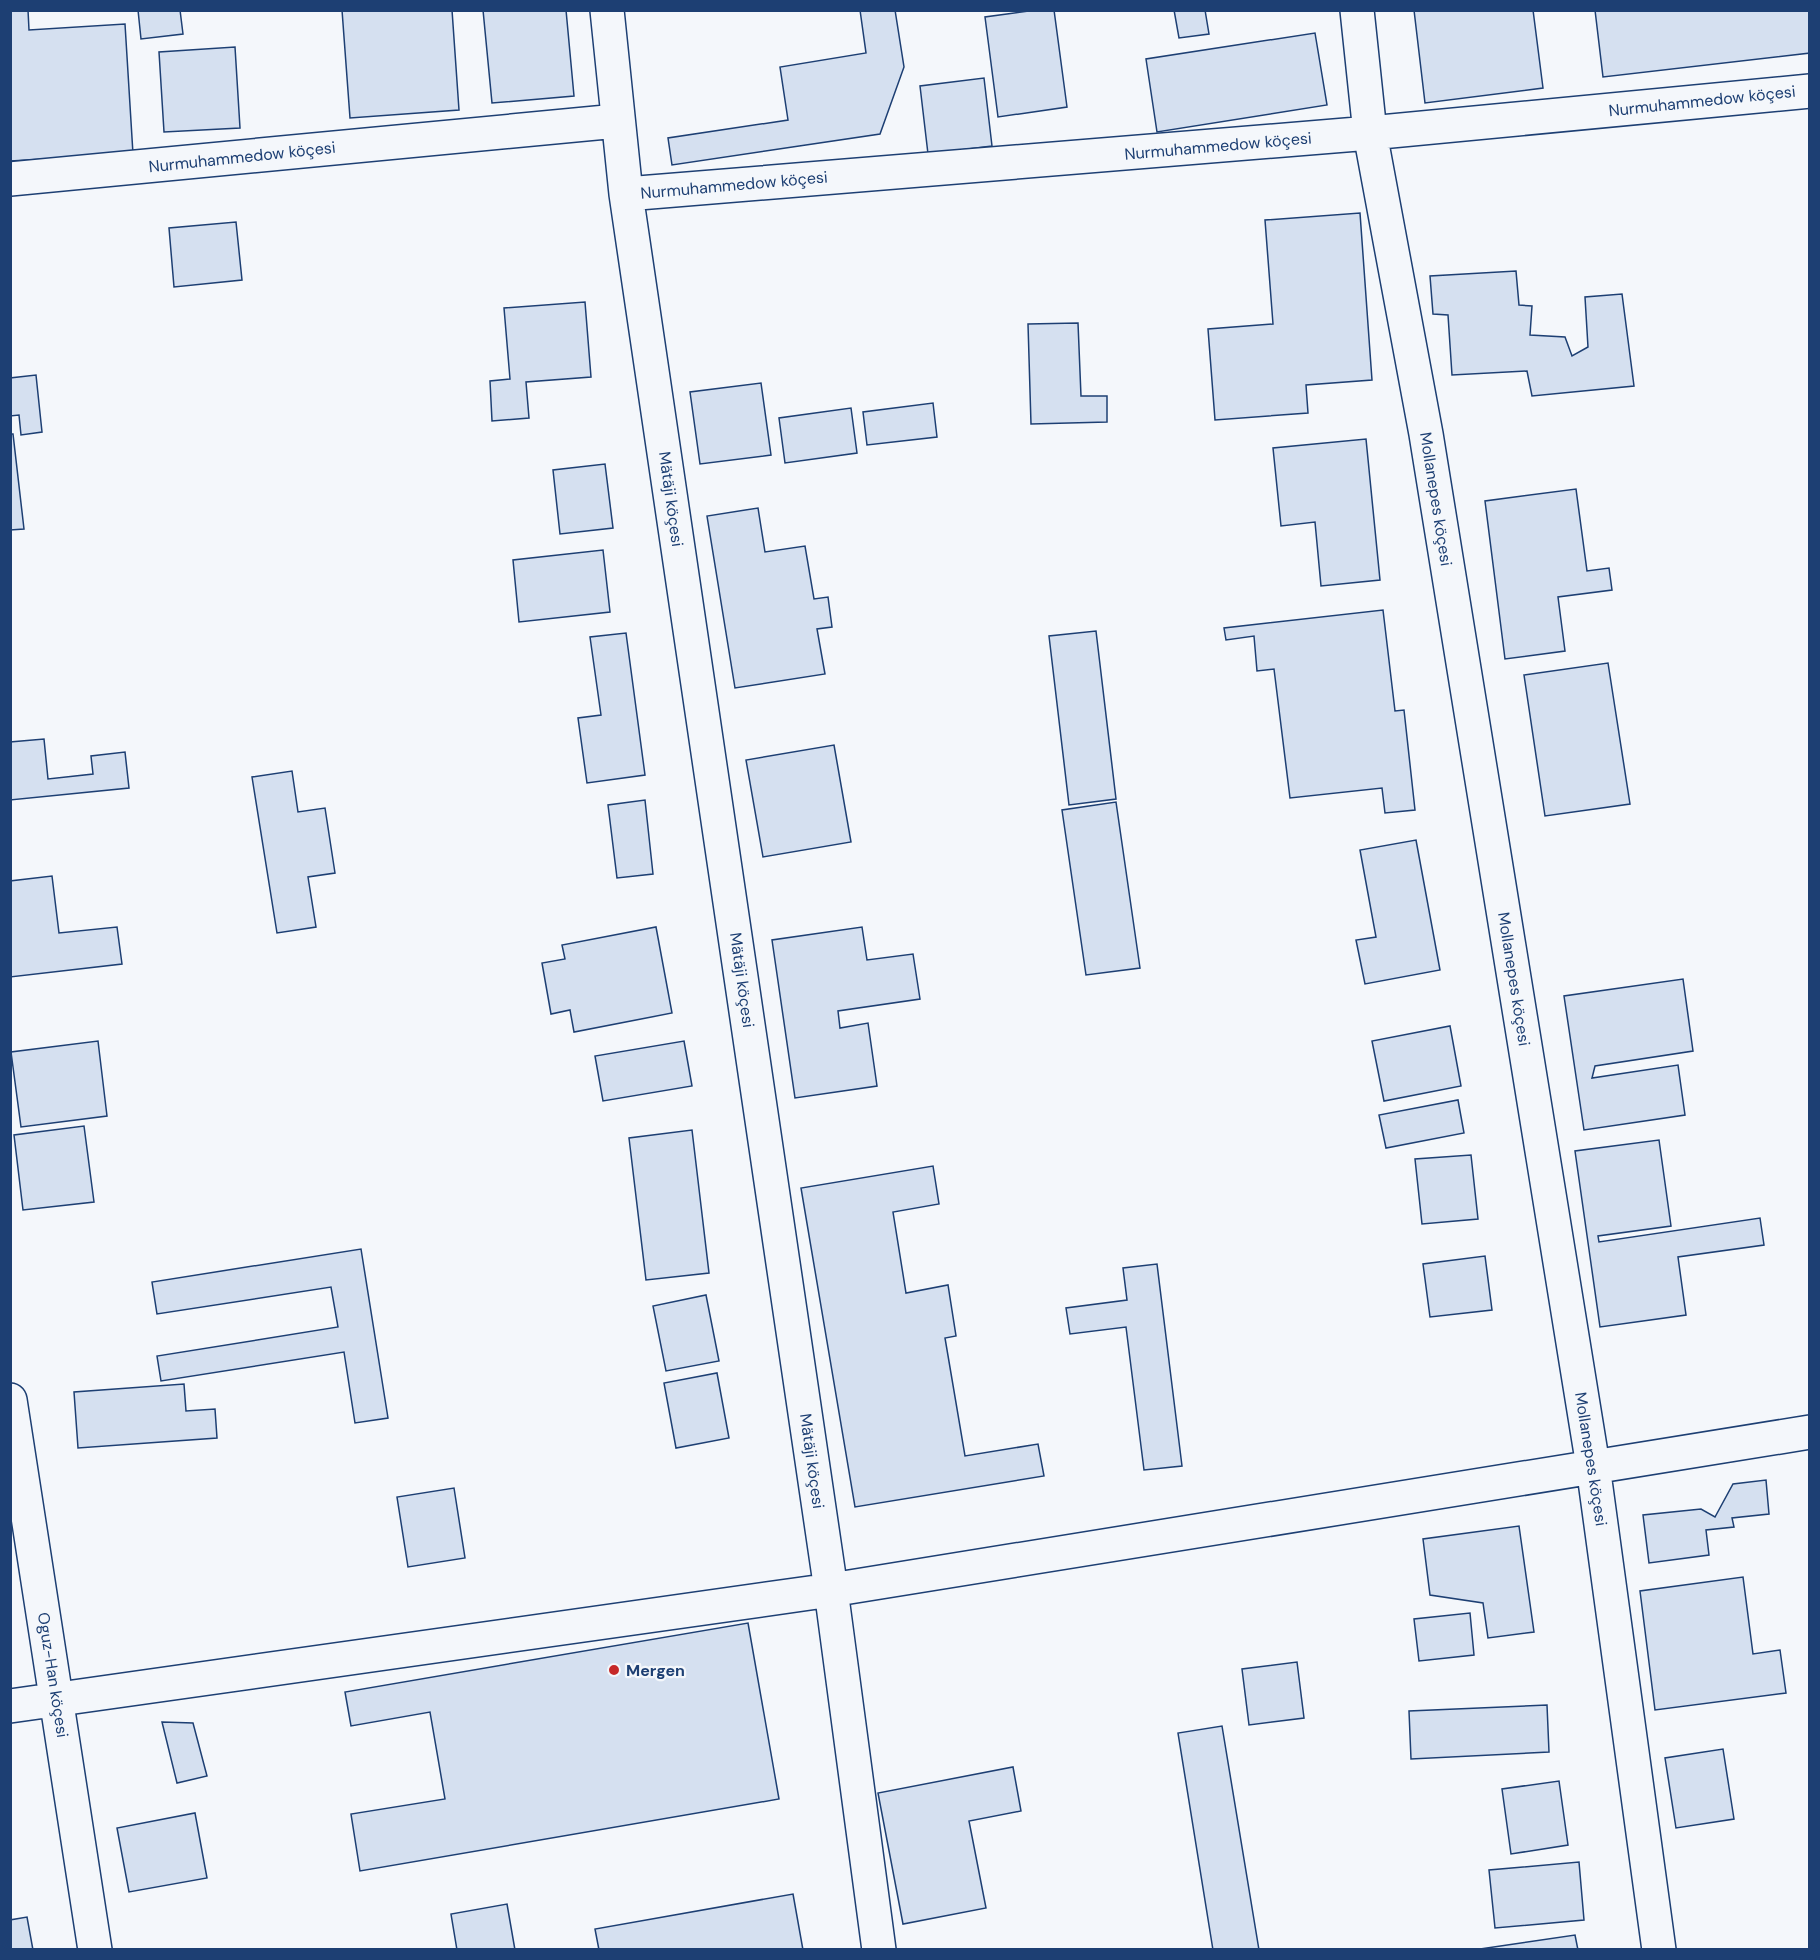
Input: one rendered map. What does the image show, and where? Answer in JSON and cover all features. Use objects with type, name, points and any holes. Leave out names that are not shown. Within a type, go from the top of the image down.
[{"type":"street","name":"Mätäji köçesi","points":[[607,10],[626,194],[831,1590],[879,1950]]},
{"type":"street","name":"Mollanepes köçesi","points":[[1357,10],[1370,133],[1426,434],[1593,1466],[1659,1950]]},
{"type":"street","name":"Nurmuhammedow köçesi","points":[[626,194],[1370,133],[1809,91]]},
{"type":"street","name":"Nurmuhammedow köçesi","points":[[10,179],[617,121]]},
{"type":"street","name":"Oguz-Han köçesi","points":[[10,1400],[95,1950]]},
{"type":"street","points":[[10,1706],[831,1590],[1809,1432]]},
{"type":"building","points":[[10,10],[28,10],[29,30],[125,24],[133,154],[10,161]]},
{"type":"building","points":[[138,10],[180,10],[183,34],[141,39]]},
{"type":"building","points":[[342,10],[452,10],[459,110],[350,118]]},
{"type":"building","points":[[483,10],[566,10],[574,96],[492,103]]},
{"type":"building","points":[[860,10],[895,10],[904,67],[880,134],[672,165],[668,138],[788,120],[780,67],[866,53]]},
{"type":"building","points":[[1036,10],[1054,10],[1067,107],[998,117],[985,17]]},
{"type":"building","points":[[1174,10],[1205,10],[1209,34],[1179,38]]},
{"type":"building","points":[[1414,10],[1533,10],[1543,88],[1425,103]]},
{"type":"building","points":[[1595,10],[1810,10],[1810,53],[1603,77]]},
{"type":"building","points":[[1315,33],[1327,105],[1157,132],[1146,59]]},
{"type":"building","points":[[235,47],[240,128],[164,132],[159,52]]},
{"type":"building","points":[[984,78],[992,146],[928,154],[920,86]]},
{"type":"building","points":[[1360,213],[1372,380],[1306,385],[1308,413],[1215,420],[1208,329],[1273,324],[1265,220]]},
{"type":"building","points":[[236,222],[242,280],[174,287],[169,228]]},
{"type":"building","points":[[1516,271],[1519,305],[1532,306],[1530,335],[1565,337],[1572,356],[1588,347],[1585,297],[1622,294],[1634,386],[1532,396],[1527,371],[1452,375],[1448,315],[1433,314],[1430,276]]},
{"type":"building","points":[[585,302],[591,377],[526,382],[529,418],[492,421],[490,381],[510,379],[504,308]]},
{"type":"building","points":[[1078,323],[1081,396],[1107,396],[1107,422],[1031,424],[1028,324]]},
{"type":"building","points":[[36,375],[42,432],[21,435],[19,415],[10,416],[10,378]]},
{"type":"building","points":[[761,383],[771,455],[700,464],[690,392]]},
{"type":"building","points":[[933,403],[937,437],[867,445],[863,412]]},
{"type":"building","points":[[851,408],[857,453],[785,463],[779,418]]},
{"type":"building","points":[[10,434],[13,434],[24,529],[10,530]]},
{"type":"building","points":[[1366,439],[1380,580],[1321,586],[1315,522],[1281,526],[1273,448]]},
{"type":"building","points":[[605,464],[613,528],[560,534],[553,470]]},
{"type":"building","points":[[1576,489],[1587,571],[1609,568],[1612,590],[1558,597],[1565,651],[1505,659],[1485,501]]},
{"type":"building","points":[[758,508],[765,552],[805,546],[814,599],[828,597],[832,627],[817,629],[825,674],[735,688],[707,516]]},
{"type":"building","points":[[603,550],[610,612],[519,622],[513,560]]},
{"type":"building","points":[[1383,610],[1395,711],[1404,710],[1415,810],[1385,813],[1382,788],[1290,798],[1274,669],[1257,671],[1254,636],[1226,640],[1224,628]]},
{"type":"building","points":[[1096,631],[1116,799],[1069,805],[1049,636]]},
{"type":"building","points":[[626,633],[645,775],[587,783],[578,718],[601,715],[590,637]]},
{"type":"building","points":[[1608,663],[1630,804],[1545,816],[1524,675]]},
{"type":"building","points":[[44,739],[48,779],[93,774],[91,756],[125,752],[129,788],[10,800],[10,742]]},
{"type":"building","points":[[834,745],[851,842],[763,857],[746,760]]},
{"type":"building","points":[[292,771],[298,812],[325,808],[335,873],[308,877],[316,927],[277,933],[252,777]]},
{"type":"building","points":[[645,800],[653,874],[617,878],[608,805]]},
{"type":"building","points":[[1116,802],[1140,968],[1086,975],[1062,810]]},
{"type":"building","points":[[1416,840],[1440,970],[1365,984],[1356,940],[1376,937],[1360,850]]},
{"type":"building","points":[[52,876],[59,933],[117,927],[122,964],[10,977],[10,881]]},
{"type":"building","points":[[656,927],[672,1013],[574,1032],[570,1010],[551,1014],[542,963],[565,959],[562,945]]},
{"type":"building","points":[[862,927],[867,960],[913,954],[920,999],[838,1011],[840,1028],[868,1023],[877,1086],[795,1098],[772,940]]},
{"type":"building","points":[[1683,979],[1693,1051],[1595,1066],[1592,1078],[1678,1065],[1685,1115],[1584,1130],[1564,996]]},
{"type":"building","points":[[1450,1026],[1461,1086],[1384,1101],[1372,1041]]},
{"type":"building","points":[[98,1041],[107,1116],[21,1127],[11,1052]]},
{"type":"building","points":[[684,1041],[692,1086],[603,1101],[595,1056]]},
{"type":"building","points":[[1458,1100],[1464,1133],[1386,1148],[1379,1115]]},
{"type":"building","points":[[84,1126],[94,1202],[23,1210],[14,1135]]},
{"type":"building","points":[[692,1130],[709,1273],[646,1280],[629,1138]]},
{"type":"building","points":[[1659,1140],[1671,1226],[1598,1236],[1599,1242],[1760,1218],[1764,1245],[1678,1257],[1686,1315],[1600,1327],[1575,1151]]},
{"type":"building","points":[[1471,1155],[1478,1219],[1422,1224],[1415,1159]]},
{"type":"building","points":[[933,1166],[939,1204],[893,1212],[906,1293],[948,1285],[956,1336],[945,1338],[965,1456],[1038,1444],[1044,1476],[855,1507],[801,1188]]},
{"type":"building","points":[[361,1249],[388,1418],[355,1423],[344,1352],[161,1381],[157,1356],[338,1327],[331,1287],[157,1314],[152,1282]]},
{"type":"building","points":[[1485,1256],[1492,1310],[1430,1317],[1423,1264]]},
{"type":"building","points":[[1157,1264],[1182,1466],[1144,1470],[1126,1327],[1070,1334],[1066,1308],[1127,1300],[1123,1268]]},
{"type":"building","points":[[706,1295],[719,1361],[666,1371],[653,1306]]},
{"type":"building","points":[[717,1373],[729,1438],[676,1448],[664,1383]]},
{"type":"building","points":[[184,1384],[186,1411],[215,1409],[217,1438],[78,1448],[74,1392]]},
{"type":"building","points":[[1766,1480],[1769,1514],[1732,1518],[1734,1527],[1706,1530],[1709,1555],[1649,1563],[1643,1515],[1701,1509],[1715,1517],[1733,1484]]},
{"type":"building","points":[[454,1488],[465,1558],[408,1567],[397,1497]]},
{"type":"building","points":[[1519,1526],[1534,1632],[1488,1638],[1483,1603],[1430,1595],[1423,1539]]},
{"type":"building","points":[[1743,1577],[1753,1654],[1780,1650],[1786,1693],[1655,1710],[1640,1591]]},
{"type":"building","points":[[1470,1613],[1474,1655],[1419,1661],[1414,1619]]},
{"type":"building","points":[[748,1623],[779,1799],[360,1871],[351,1814],[445,1799],[430,1712],[351,1726],[345,1692]]},
{"type":"building","points":[[1297,1662],[1304,1718],[1249,1725],[1242,1669]]},
{"type":"building","points":[[1547,1705],[1549,1752],[1411,1759],[1409,1711]]},
{"type":"building","points":[[162,1722],[193,1723],[207,1776],[177,1783]]},
{"type":"building","points":[[1222,1726],[1259,1950],[1213,1950],[1178,1733]]},
{"type":"building","points":[[1723,1749],[1734,1819],[1676,1828],[1665,1758]]},
{"type":"building","points":[[1013,1767],[1021,1811],[969,1821],[986,1908],[903,1924],[878,1793]]},
{"type":"building","points":[[1559,1781],[1568,1845],[1511,1854],[1502,1789]]},
{"type":"building","points":[[195,1813],[207,1878],[129,1892],[117,1828]]},
{"type":"building","points":[[1579,1862],[1584,1920],[1495,1928],[1489,1870]]},
{"type":"building","points":[[793,1894],[803,1950],[599,1950],[595,1929]]},
{"type":"building","points":[[507,1904],[515,1950],[457,1950],[451,1914]]},
{"type":"building","points":[[27,1917],[33,1950],[10,1950],[10,1920]]},
{"type":"building","points":[[1575,1935],[1578,1950],[1480,1949]]},
{"type":"place","name":"Mergen","points":[[614,1670]]}]
